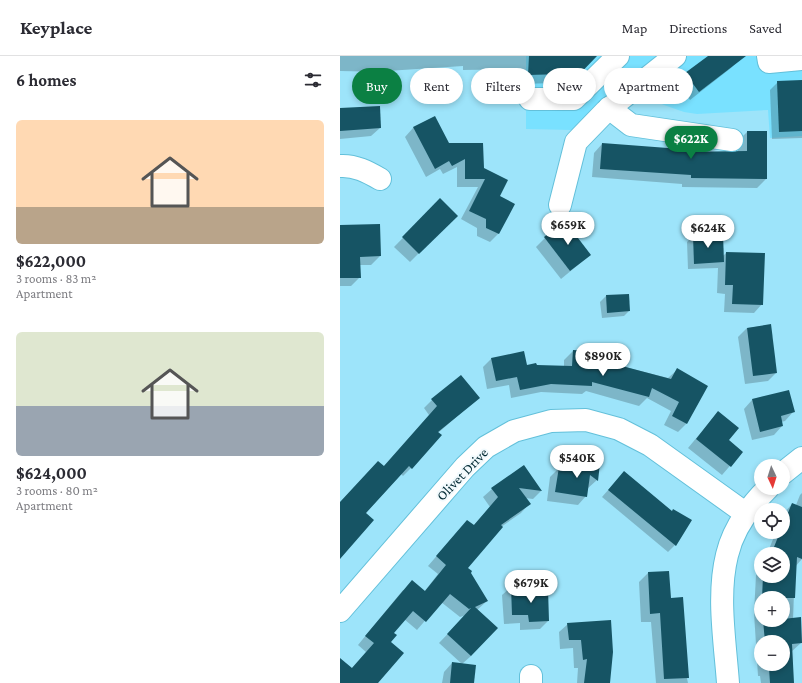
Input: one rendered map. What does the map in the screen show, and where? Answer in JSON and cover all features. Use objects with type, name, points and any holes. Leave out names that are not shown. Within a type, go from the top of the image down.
[{"type":"street","points":[[535,99],[574,99],[618,56]]},
{"type":"street","points":[[560,205],[576,142],[609,108],[675,56]]},
{"type":"street","points":[[768,56],[769,62],[802,59]]},
{"type":"street","points":[[609,108],[631,125],[732,140]]},
{"type":"street","points":[[340,166],[365,170],[380,180]]},
{"type":"street","name":"Olivet Drive","points":[[340,611],[465,467],[486,446],[514,431],[551,421],[586,420],[619,429],[650,445],[746,513]]},
{"type":"street","points":[[790,467],[802,458]]},
{"type":"street","points":[[728,683],[723,613],[723,581],[727,554],[734,535],[746,513],[762,495]]},
{"type":"shaded area","points":[[526,56],[802,56],[802,136],[770,138],[768,110],[697,114],[684,112],[662,104],[693,104],[693,68],[604,68],[604,98],[572,130],[526,129],[526,104],[535,104],[535,68],[526,68]]},
{"type":"building","points":[[529,56],[597,56],[585,68],[543,68],[543,75],[535,75],[535,68],[528,68]]},
{"type":"building","points":[[708,56],[746,56],[699,92],[693,84],[693,68],[692,68]]},
{"type":"building","points":[[802,80],[802,131],[779,132],[777,81]]},
{"type":"building","points":[[380,106],[381,128],[340,131],[340,108]]},
{"type":"building","points":[[435,116],[449,143],[483,143],[484,168],[508,180],[500,196],[515,204],[499,234],[486,228],[486,219],[469,211],[485,179],[465,179],[465,159],[452,166],[449,161],[435,169],[413,127]]},
{"type":"building","points":[[747,131],[767,131],[767,179],[691,178],[691,175],[600,169],[602,143],[681,149],[681,152],[747,151]]},
{"type":"building","points":[[440,198],[458,216],[419,254],[402,237]]},
{"type":"building","points":[[565,221],[591,255],[570,271],[544,237]]},
{"type":"building","points":[[380,224],[381,256],[360,257],[361,278],[340,278],[340,225]]},
{"type":"building","points":[[723,234],[724,262],[694,264],[693,235]]},
{"type":"building","points":[[726,252],[765,253],[763,305],[732,304],[733,285],[725,285]]},
{"type":"building","points":[[629,294],[630,311],[607,313],[606,295]]},
{"type":"building","points":[[771,324],[777,373],[753,376],[747,328]]},
{"type":"building","points":[[573,350],[614,352],[625,355],[622,366],[671,379],[677,368],[708,386],[687,424],[672,416],[679,402],[652,388],[649,397],[592,382],[592,386],[551,384],[520,390],[517,377],[496,381],[491,358],[524,351],[527,365],[536,363],[537,365],[572,366]]},
{"type":"building","points":[[461,375],[480,398],[438,432],[442,435],[412,469],[409,466],[366,513],[374,520],[340,559],[340,502],[378,461],[384,466],[437,406],[431,399]]},
{"type":"building","points":[[789,390],[795,412],[781,416],[783,426],[760,432],[752,399]]},
{"type":"building","points":[[718,411],[739,428],[729,440],[743,452],[731,467],[696,439]]},
{"type":"building","points":[[572,459],[600,463],[598,481],[590,475],[587,497],[555,492],[559,467],[585,471]]},
{"type":"building","points":[[524,465],[542,491],[519,488],[531,504],[501,525],[503,527],[468,568],[472,571],[471,573],[488,601],[475,607],[498,628],[471,656],[447,634],[471,608],[469,609],[450,594],[426,622],[413,611],[394,633],[397,635],[391,642],[404,653],[378,683],[340,683],[340,658],[352,668],[374,643],[365,636],[412,580],[425,591],[446,565],[436,556],[467,520],[474,525],[498,497],[491,488]]},
{"type":"building","points":[[624,471],[672,511],[673,509],[692,520],[676,546],[608,490]]},
{"type":"building","points":[[792,503],[802,507],[802,559],[797,557],[795,598],[790,598],[790,591],[762,591],[763,583],[790,583],[790,547],[774,547],[777,539],[790,539],[790,508]]},
{"type":"building","points":[[669,571],[671,598],[683,597],[689,678],[664,679],[660,613],[650,614],[648,572]]},
{"type":"building","points":[[522,585],[522,591],[548,589],[549,621],[529,622],[528,615],[512,615],[511,586]]},
{"type":"building","points":[[801,617],[802,643],[792,644],[794,683],[770,683],[769,671],[790,671],[790,635],[764,635],[764,627],[790,627],[790,618]]},
{"type":"building","points":[[611,620],[613,652],[610,683],[584,683],[587,659],[583,660],[581,640],[569,640],[567,623]]},
{"type":"building","points":[[452,662],[476,665],[474,683],[450,683]]}]
